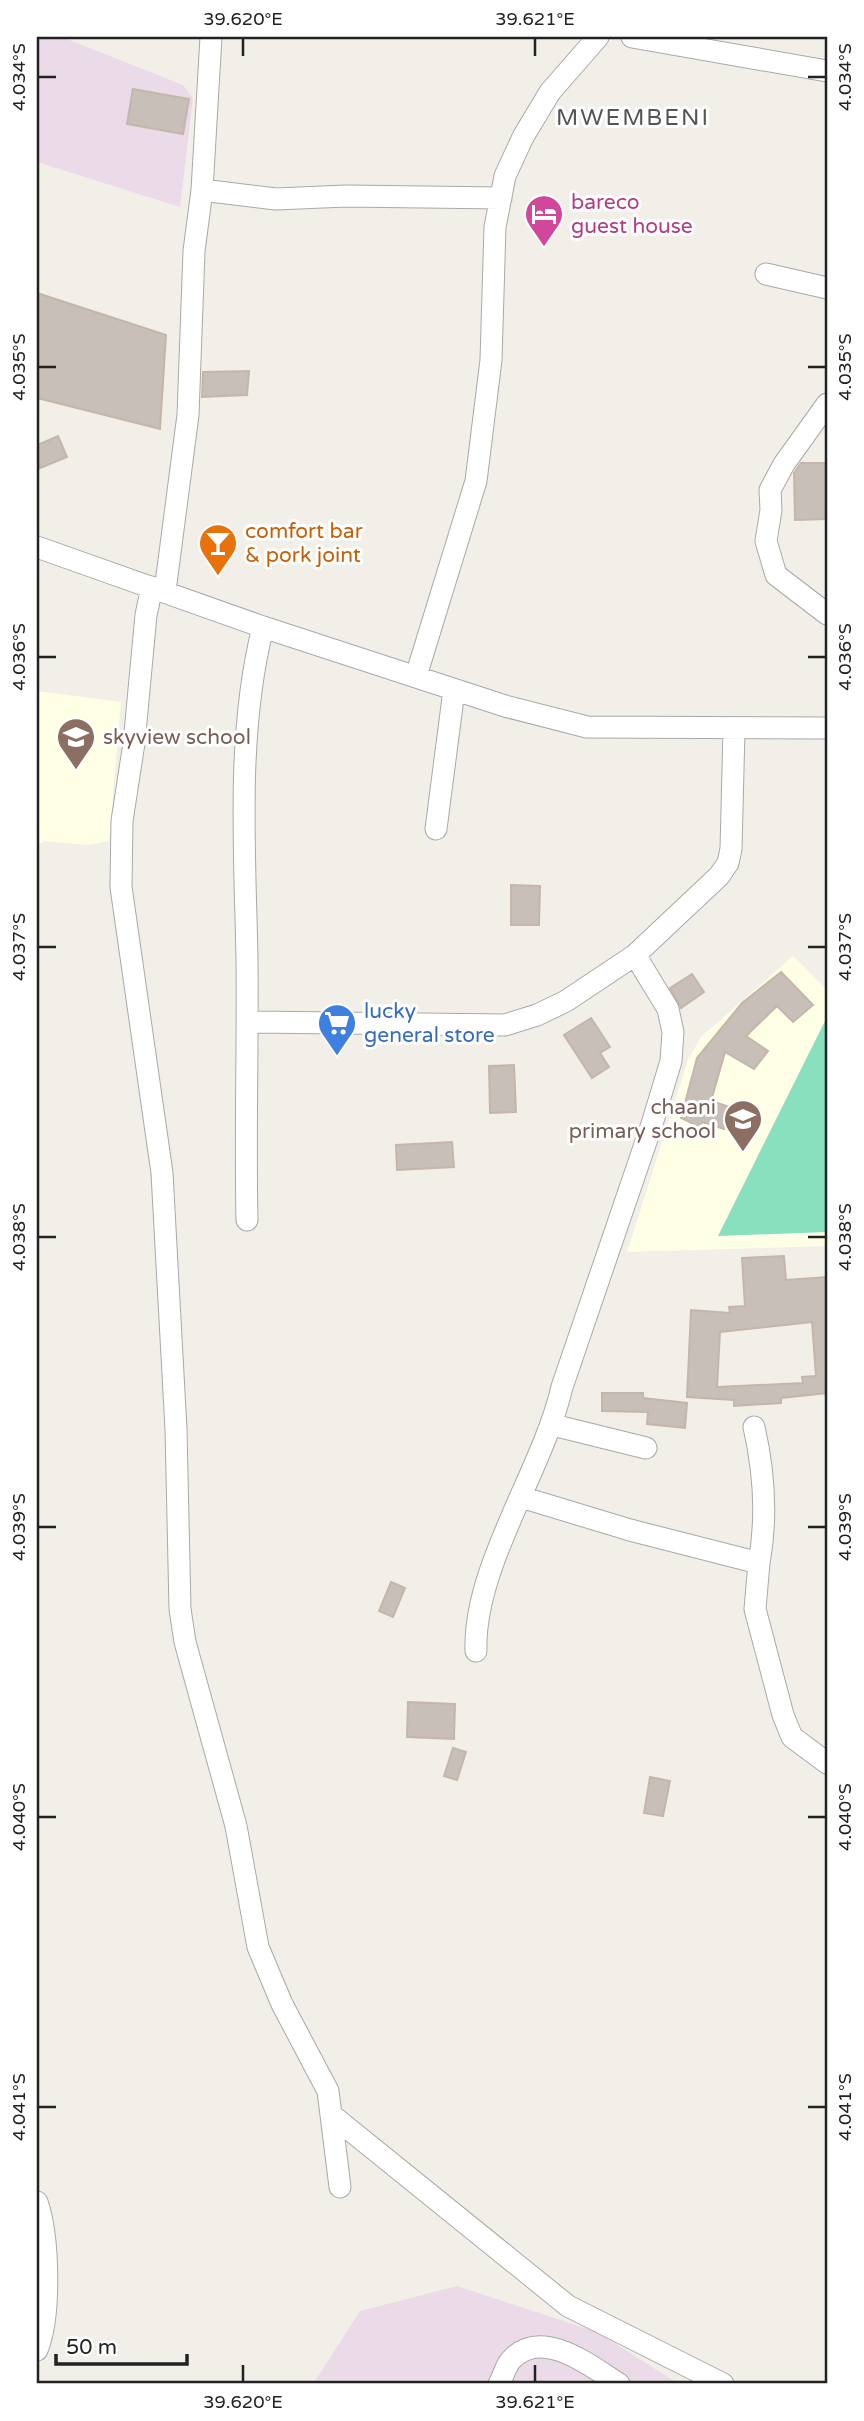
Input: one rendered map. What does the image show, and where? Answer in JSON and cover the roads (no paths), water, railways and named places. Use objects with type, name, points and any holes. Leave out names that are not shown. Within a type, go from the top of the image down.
[{"type":"street","points":[[211,37],[202,190],[194,251],[188,415],[122,821],[121,887],[162,1173],[175,1416],[180,1609],[185,1642],[236,1826],[258,1947],[282,2004],[328,2091],[334,2117],[340,2187]]},
{"type":"street","points":[[416,676],[476,481],[484,435],[495,227],[505,176],[550,92],[598,37]]},
{"type":"street","points":[[632,37],[827,71]]},
{"type":"street","points":[[202,190],[276,199],[501,198]]},
{"type":"street","points":[[766,274],[827,288]]},
{"type":"street","points":[[827,404],[784,464],[771,490],[771,510],[765,541],[776,575],[827,614]]},
{"type":"street","points":[[37,547],[263,627],[454,690],[587,727],[734,730],[827,728]]},
{"type":"street","points":[[247,1220],[244,1107],[248,1022],[246,744],[252,684],[263,627]]},
{"type":"street","points":[[436,829],[454,690]]},
{"type":"street","points":[[248,1022],[505,1025],[537,1015],[566,1001],[635,955],[706,890],[728,863],[731,849],[734,730]]},
{"type":"street","points":[[476,1651],[482,1598],[521,1497],[553,1425],[570,1363],[671,1061],[673,1032],[668,1009],[635,955]]},
{"type":"street","points":[[553,1425],[646,1448]]},
{"type":"street","points":[[754,1427],[761,1465],[762,1544],[755,1609],[783,1715],[792,1737],[827,1763]]},
{"type":"street","points":[[521,1497],[630,1530],[759,1563]]},
{"type":"street","points":[[334,2117],[568,2306],[723,2384]]},
{"type":"street","points":[[37,2202],[44,2250],[45,2305],[37,2350]]},
{"type":"street","points":[[499,2384],[511,2360],[526,2350],[549,2348],[575,2356],[619,2384]]},
{"type":"place","name":"bareco guest house","points":[[544,248]]},
{"type":"place","name":"comfort bar & pork joint","points":[[218,577]]},
{"type":"place","name":"skyview school","points":[[76,771]]},
{"type":"place","name":"lucky general store","points":[[337,1057]]},
{"type":"place","name":"chaani primary school","points":[[743,1153]]},
{"type":"district","name":"MWEMBENI","points":[[633,117]]}]
